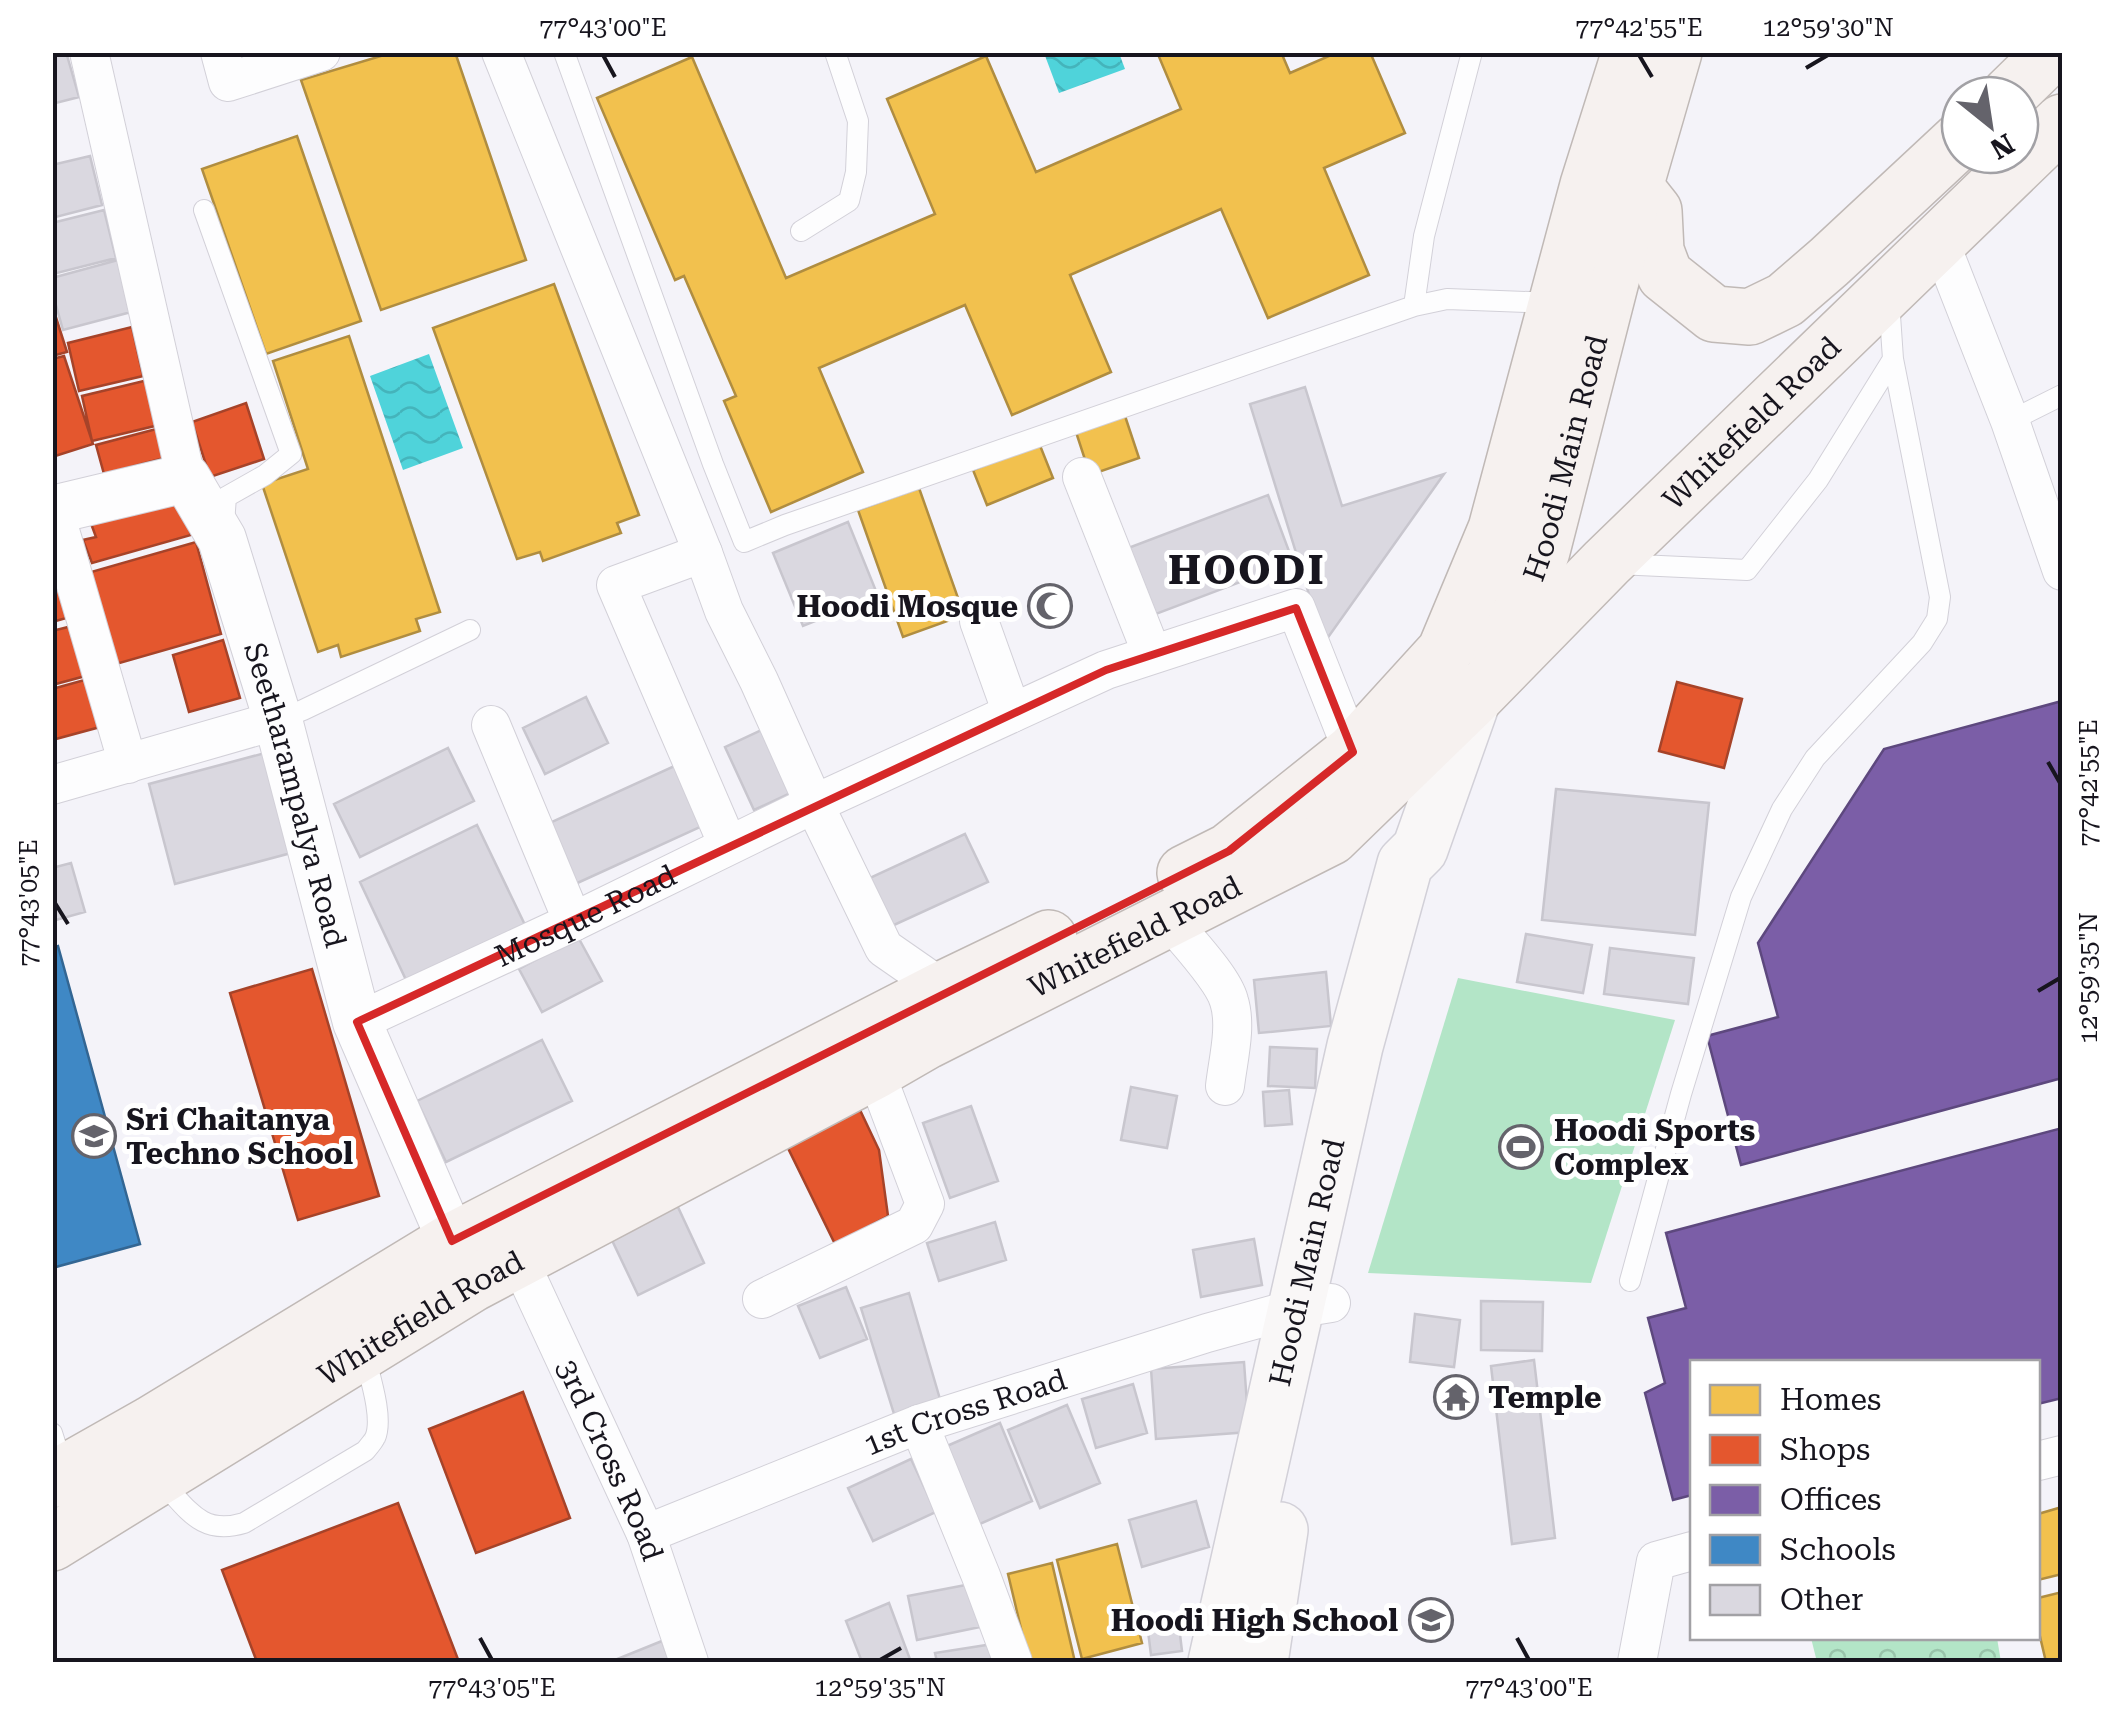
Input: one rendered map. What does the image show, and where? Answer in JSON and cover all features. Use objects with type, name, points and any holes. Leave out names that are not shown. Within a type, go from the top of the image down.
[{"type":"main road","name":"Hoodi Main Road","points":[[1444,651],[1496,528],[1588,185],[1630,52]]},
{"type":"main road","name":"Hoodi Main Road","points":[[1216,1662],[1312,1306],[1355,1046],[1412,856],[1473,700],[1520,613],[1542,552],[1635,187],[1674,52]]},
{"type":"main road","points":[[2030,75],[2054,52]]},
{"type":"main road","name":"Whitefield Road","points":[[52,1543],[472,1284],[926,1041],[1330,836],[2062,122]]},
{"type":"main road","points":[[1635,187],[1654,211],[1656,251],[1666,275],[1714,314],[1750,316],[1785,300],[1940,159]]},
{"type":"main road","name":"Whitefield Road","points":[[56,1462],[151,1424],[452,1241],[944,988],[1229,851],[1353,752],[1444,651]]},
{"type":"main road","points":[[1260,1662],[1312,1306]]},
{"type":"street","points":[[89,52],[186,478],[53,510],[128,764]]},
{"type":"street","points":[[220,52],[228,82],[321,52]]},
{"type":"street","points":[[501,52],[724,610],[814,804],[884,948],[944,988]]},
{"type":"street","points":[[1939,240],[2010,421],[2062,570]]},
{"type":"street","points":[[1082,477],[1152,654]]},
{"type":"street","name":"Seetharampalya Road","points":[[186,478],[222,540],[278,720],[358,1022],[452,1241]]},
{"type":"street","points":[[703,553],[616,585],[728,845]]},
{"type":"street","name":"Mosque Road","points":[[358,1022],[814,804],[1106,670],[1296,608],[1353,752]]},
{"type":"street","points":[[979,622],[1012,713]]},
{"type":"street","points":[[52,785],[278,720]]},
{"type":"street","points":[[491,726],[572,922]]},
{"type":"street","points":[[1169,919],[1229,1000],[1232,1026],[1225,1086]]},
{"type":"street","points":[[762,1299],[914,1225],[925,1204],[875,1070]]},
{"type":"street","name":"3rd Cross Road","points":[[519,1260],[646,1534],[690,1662]]},
{"type":"street","name":"1st Cross Road","points":[[646,1534],[918,1424],[1189,1338],[1312,1306]]},
{"type":"street","points":[[918,1424],[1012,1662]]},
{"type":"street","points":[[1637,1662],[1656,1561],[1690,1552]]},
{"type":"lane","points":[[564,52],[744,542],[1414,306],[1446,299],[1557,303]]},
{"type":"lane","points":[[801,231],[849,201],[856,172],[858,121],[835,52]]},
{"type":"lane","points":[[1414,306],[1424,236],[1472,52]]},
{"type":"lane","points":[[204,210],[291,454],[265,475],[226,497],[222,540]]},
{"type":"lane","points":[[1630,1281],[1741,897],[1782,808],[1815,758],[1922,644],[1936,619],[1940,596],[1894,359],[1889,289]]},
{"type":"lane","points":[[1606,564],[1747,570],[1818,480],[1894,359]]},
{"type":"lane","points":[[2010,421],[2062,395]]},
{"type":"lane","points":[[278,720],[470,630]]},
{"type":"lane","points":[[157,1478],[198,1519],[228,1528],[244,1523],[365,1451],[375,1438],[377,1425],[364,1351]]},
{"type":"highlighted area","points":[[1296,608],[1353,752],[1229,851],[452,1241],[357,1022],[1106,670]]},
{"type":"green space","name":"Hoodi Sports Complex","points":[[1458,978],[1675,1020],[1591,1283],[1368,1273]]},
{"type":"green space","points":[[1812,1640],[1997,1640],[2001,1662],[1817,1662]]},
{"type":"water","points":[[1044,53],[1119,53],[1125,69],[1059,93]]},
{"type":"water","points":[[429,354],[463,448],[403,470],[370,376]]},
{"type":"building: Homes","points":[[394,52],[455,52],[526,260],[381,310],[301,80]]},
{"type":"building: Homes","points":[[1157,52],[1281,52],[1290,73],[1338,52],[1370,52],[1405,133],[1324,168],[1369,275],[1268,318],[1221,209],[1070,275],[1111,372],[1012,415],[965,305],[819,368],[863,472],[771,512],[724,401],[736,396],[684,276],[675,280],[597,98],[692,57],[786,278],[935,214],[887,99],[986,56],[1036,172],[1181,109]]},
{"type":"building: Homes","points":[[297,136],[361,321],[266,354],[202,169]]},
{"type":"building: Homes","points":[[554,284],[639,515],[617,523],[621,533],[543,561],[540,552],[517,559],[433,328]]},
{"type":"building: Homes","points":[[349,336],[440,612],[416,619],[420,631],[341,657],[338,645],[318,652],[262,484],[308,469],[273,361]]},
{"type":"building: Homes","points":[[1124,413],[1139,458],[1090,475],[1075,429]]},
{"type":"building: Homes","points":[[1039,443],[1053,478],[987,505],[973,470]]},
{"type":"building: Homes","points":[[919,488],[964,615],[903,637],[858,510]]},
{"type":"building: Homes","points":[[2062,1507],[2062,1574],[2040,1580],[2040,1513]]},
{"type":"building: Homes","points":[[1117,1544],[1142,1643],[1082,1659],[1057,1560]]},
{"type":"building: Homes","points":[[1052,1563],[1075,1662],[1029,1662],[1008,1574]]},
{"type":"building: Homes","points":[[2062,1592],[2062,1662],[2046,1662],[2040,1636],[2040,1598]]},
{"type":"building: Shops","points":[[52,305],[67,352],[52,356]]},
{"type":"building: Shops","points":[[132,327],[143,376],[79,391],[68,343]]},
{"type":"building: Shops","points":[[64,356],[93,444],[52,457],[52,359]]},
{"type":"building: Shops","points":[[148,380],[159,425],[92,441],[82,396]]},
{"type":"building: Shops","points":[[246,403],[264,459],[210,477],[192,422]]},
{"type":"building: Shops","points":[[160,428],[168,457],[104,474],[96,445]]},
{"type":"building: Shops","points":[[146,502],[183,506],[191,535],[92,563],[83,540],[96,537],[89,518]]},
{"type":"building: Shops","points":[[196,542],[221,634],[116,664],[91,572]]},
{"type":"building: Shops","points":[[52,551],[70,617],[52,622]]},
{"type":"building: Shops","points":[[76,625],[89,675],[52,685],[52,631]]},
{"type":"building: Shops","points":[[223,640],[240,698],[189,712],[173,655]]},
{"type":"building: Shops","points":[[88,679],[100,727],[52,740],[52,689]]},
{"type":"building: Shops","points":[[1677,682],[1742,699],[1724,768],[1659,751]]},
{"type":"building: Shops","points":[[312,969],[379,1196],[298,1220],[230,993]]},
{"type":"building: Shops","points":[[860,1110],[879,1150],[888,1216],[835,1244],[786,1144]]},
{"type":"building: Shops","points":[[523,1392],[570,1518],[476,1553],[429,1429]]},
{"type":"building: Shops","points":[[398,1503],[459,1662],[257,1662],[222,1570]]},
{"type":"building: Offices","points":[[2062,701],[2062,1078],[1741,1165],[1707,1036],[1778,1017],[1758,943],[1884,749]]},
{"type":"building: Offices","points":[[2062,1128],[2062,1398],[2040,1404],[2040,1360],[1690,1360],[1690,1496],[1673,1500],[1645,1393],[1665,1383],[1648,1318],[1686,1308],[1666,1233]]},
{"type":"building: Schools","points":[[58,946],[140,1244],[52,1268],[52,948]]},
{"type":"building: Other","points":[[52,52],[66,52],[79,97],[52,104]]},
{"type":"building: Other","points":[[90,156],[102,205],[52,218],[52,165]]},
{"type":"building: Other","points":[[104,210],[116,258],[53,274],[52,223]]},
{"type":"building: Other","points":[[118,260],[131,312],[63,330],[52,278]]},
{"type":"building: Other","points":[[1305,387],[1342,506],[1444,474],[1324,643],[1250,404]]},
{"type":"building: Other","points":[[1268,495],[1293,562],[1148,617],[1123,550]]},
{"type":"building: Other","points":[[848,522],[878,596],[803,626],[773,553]]},
{"type":"building: Other","points":[[586,697],[608,743],[545,774],[523,728]]},
{"type":"building: Other","points":[[766,728],[795,791],[754,810],[725,747]]},
{"type":"building: Other","points":[[448,748],[474,801],[360,857],[334,804]]},
{"type":"building: Other","points":[[265,753],[291,853],[175,884],[149,784]]},
{"type":"building: Other","points":[[681,763],[709,823],[573,885],[545,825]]},
{"type":"building: Other","points":[[1556,789],[1709,803],[1695,935],[1542,920]]},
{"type":"building: Other","points":[[477,825],[525,925],[407,982],[360,882]]},
{"type":"building: Other","points":[[965,834],[988,882],[883,930],[861,882]]},
{"type":"building: Other","points":[[71,863],[85,912],[52,921],[52,868]]},
{"type":"building: Other","points":[[1526,934],[1592,945],[1583,993],[1517,982]]},
{"type":"building: Other","points":[[578,937],[602,981],[542,1012],[519,969]]},
{"type":"building: Other","points":[[1610,948],[1694,958],[1688,1004],[1604,994]]},
{"type":"building: Other","points":[[1326,972],[1331,1026],[1259,1033],[1254,980]]},
{"type":"building: Other","points":[[542,1040],[572,1101],[446,1162],[417,1101]]},
{"type":"building: Other","points":[[1270,1047],[1317,1049],[1315,1088],[1268,1086]]},
{"type":"building: Other","points":[[1131,1087],[1177,1096],[1167,1148],[1121,1140]]},
{"type":"building: Other","points":[[1289,1090],[1292,1124],[1265,1126],[1263,1092]]},
{"type":"building: Other","points":[[971,1106],[998,1181],[950,1198],[923,1123]]},
{"type":"building: Other","points":[[677,1205],[704,1263],[638,1295],[610,1236]]},
{"type":"building: Other","points":[[995,1222],[1006,1260],[939,1281],[927,1243]]},
{"type":"building: Other","points":[[1254,1239],[1262,1285],[1201,1297],[1193,1250]]},
{"type":"building: Other","points":[[846,1287],[867,1339],[820,1358],[798,1306]]},
{"type":"building: Other","points":[[909,1293],[942,1406],[895,1417],[861,1308]]},
{"type":"building: Other","points":[[1481,1301],[1543,1302],[1542,1351],[1481,1350]]},
{"type":"building: Other","points":[[1415,1314],[1460,1320],[1454,1367],[1410,1362]]},
{"type":"building: Other","points":[[1534,1360],[1555,1538],[1512,1544],[1491,1366]]},
{"type":"building: Other","points":[[1244,1362],[1249,1432],[1156,1439],[1151,1369]]},
{"type":"building: Other","points":[[1133,1384],[1147,1433],[1096,1448],[1082,1399]]},
{"type":"building: Other","points":[[1067,1405],[1100,1483],[1040,1508],[1008,1430]]},
{"type":"building: Other","points":[[1000,1423],[1032,1501],[973,1527],[940,1449]]},
{"type":"building: Other","points":[[911,1459],[936,1512],[873,1541],[848,1488]]},
{"type":"building: Other","points":[[1196,1501],[1209,1547],[1142,1567],[1129,1520]]},
{"type":"building: Other","points":[[971,1584],[980,1627],[917,1640],[908,1596]]},
{"type":"building: Other","points":[[889,1603],[911,1662],[862,1662],[846,1621]]},
{"type":"building: Other","points":[[1178,1618],[1182,1651],[1151,1655],[1147,1623]]},
{"type":"building: Other","points":[[662,1641],[670,1662],[610,1662]]},
{"type":"building: Other","points":[[993,1644],[996,1662],[937,1662],[935,1653]]},
{"type":"place","name":"Hoodi Mosque","points":[[1050,606]]},
{"type":"place","name":"Sri Chaitanya Techno School","points":[[94,1136]]},
{"type":"place","name":"Hoodi Sports Complex","points":[[1521,1147]]},
{"type":"place","name":"Temple","points":[[1456,1397]]},
{"type":"place","name":"Hoodi High School","points":[[1431,1620]]},
{"type":"district","name":"HOODI","points":[[1247,570]]}]
